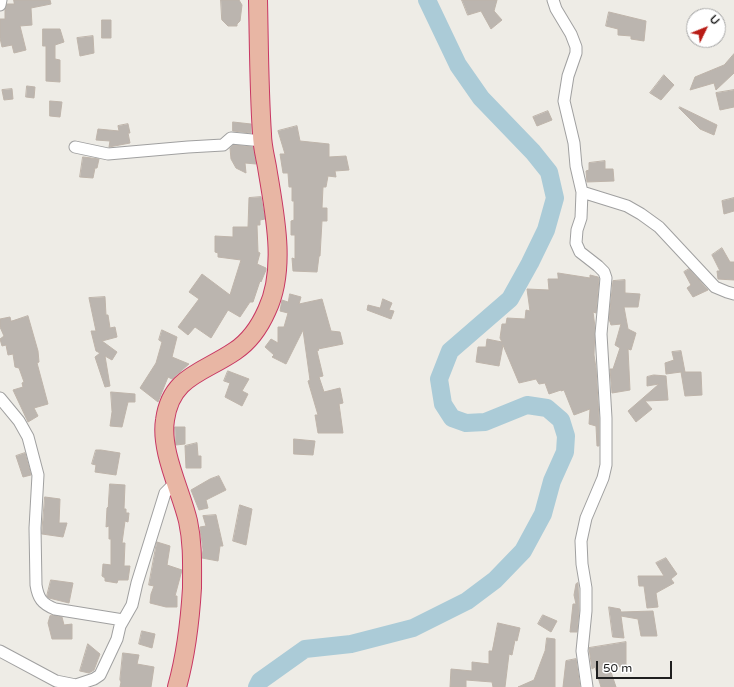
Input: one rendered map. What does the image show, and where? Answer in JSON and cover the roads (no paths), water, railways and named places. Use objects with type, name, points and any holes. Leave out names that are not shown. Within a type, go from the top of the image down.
[{"type":"highway","points":[[177,687],[181,674],[191,611],[193,564],[191,534],[163,434],[167,408],[173,395],[185,380],[237,350],[259,326],[268,309],[277,277],[277,240],[263,141],[259,66],[258,0]]},
{"type":"street","points":[[0,5],[2,0]]},
{"type":"street","points":[[553,0],[560,17],[571,34],[576,47],[576,53],[568,76],[564,101],[574,144],[576,166],[582,192],[581,218],[577,230],[576,243],[580,252],[598,266],[604,272],[606,278],[601,334],[606,418],[606,465],[603,478],[586,518],[581,541],[582,564],[586,588],[586,611],[582,651],[587,687]]},
{"type":"street","points":[[75,147],[108,154],[188,146],[223,145],[231,138],[263,141]]},
{"type":"street","points":[[582,192],[627,206],[642,214],[659,227],[715,287],[734,294]]},
{"type":"street","points":[[0,398],[19,421],[28,437],[36,464],[38,475],[36,585],[37,592],[41,600],[46,606],[55,609],[123,620]]},
{"type":"street","points":[[0,651],[56,681],[76,685],[94,679],[100,675],[117,639],[123,620],[132,605],[137,583],[165,493],[176,482]]},
{"type":"waterway","points":[[257,687],[260,681],[305,649],[351,644],[413,628],[467,601],[495,580],[523,551],[543,514],[552,481],[565,452],[566,436],[561,420],[547,408],[527,405],[485,422],[466,423],[452,418],[443,404],[439,379],[450,351],[510,299],[546,230],[555,198],[549,172],[533,152],[481,98],[458,65],[427,0]]}]
